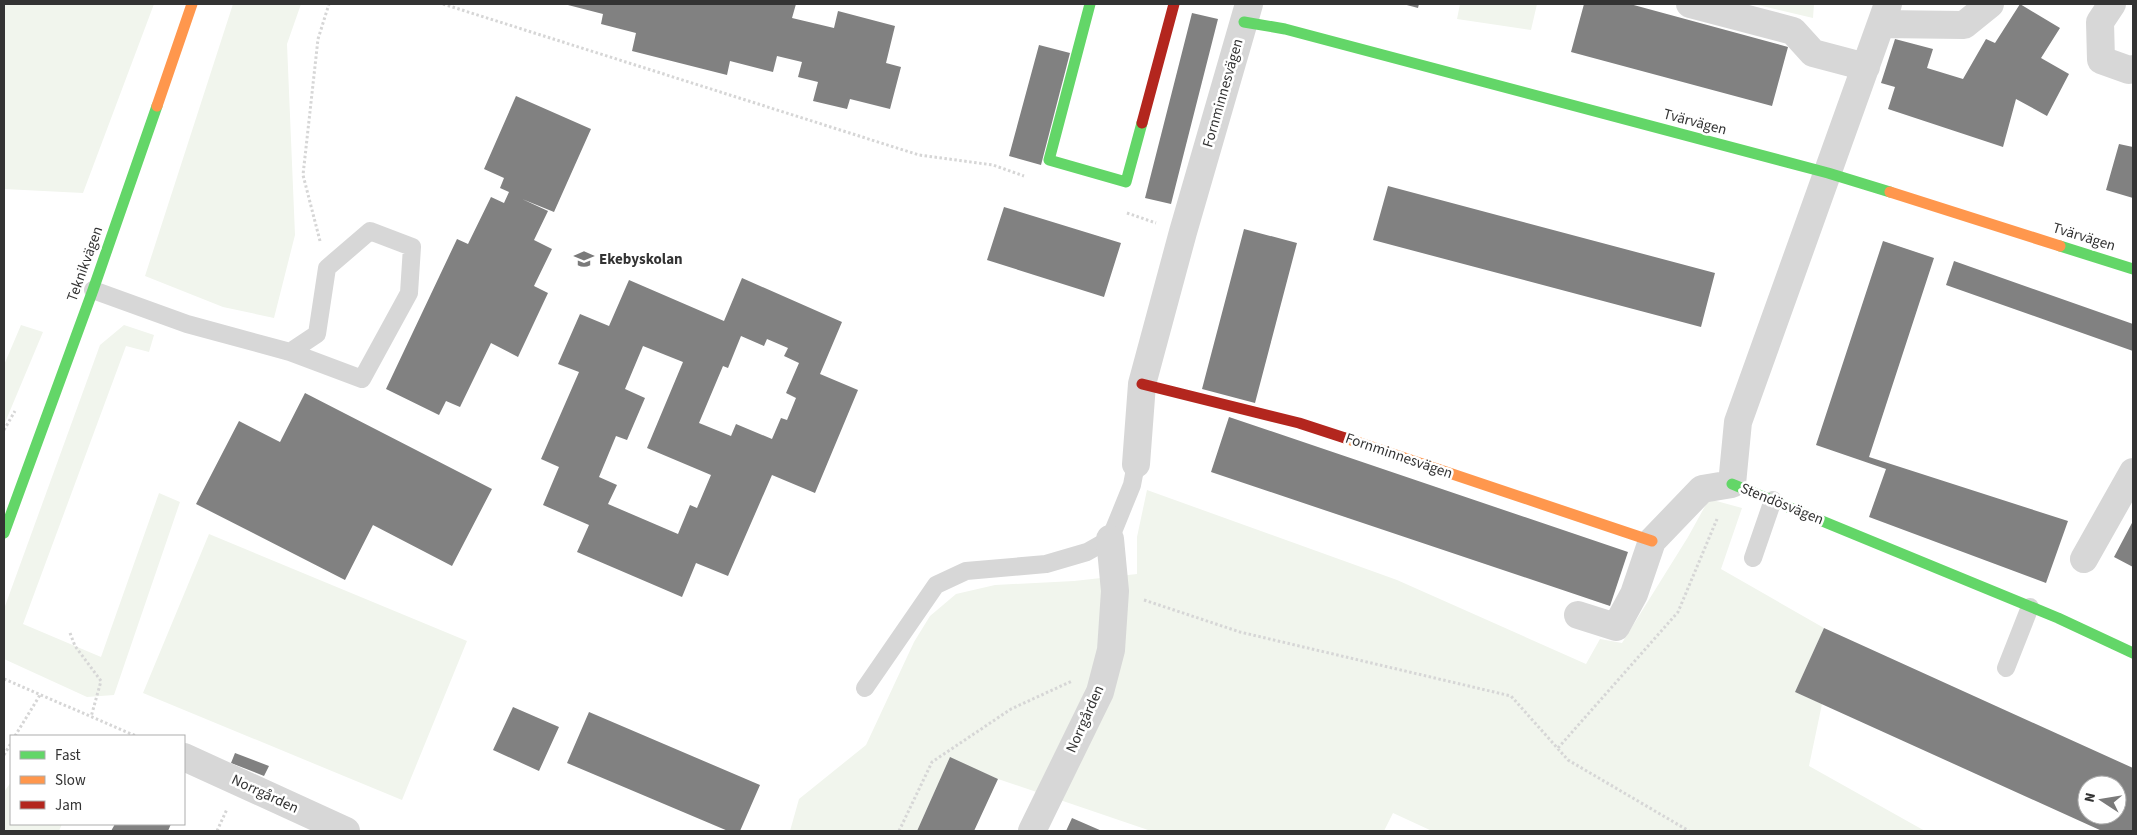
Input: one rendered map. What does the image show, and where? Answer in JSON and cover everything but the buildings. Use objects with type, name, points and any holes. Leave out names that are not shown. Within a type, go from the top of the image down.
[{"type":"street","name":"Teknikvägen","points":[[4,532],[93,290],[192,4]]},
{"type":"street","points":[[1090,4],[1049,160],[1126,182],[1174,4]]},
{"type":"street","points":[[1690,4],[1793,31],[1813,53],[1866,67]]},
{"type":"street","points":[[1884,14],[1969,15],[1990,4]]},
{"type":"street","points":[[2112,4],[2100,22],[2101,60],[2129,70],[2133,69]]},
{"type":"street","name":"Tvärvägen","points":[[1246,13],[1285,29],[1828,173],[2133,269]]},
{"type":"street","name":"Fornminnesvägen","points":[[1136,464],[1142,384],[1182,232],[1246,13]]},
{"type":"street","name":"Stendösvägen","points":[[1884,14],[1738,422],[1732,484],[2030,607],[2133,653]]},
{"type":"street","name":"Fornminnesvägen","points":[[1142,384],[1299,423],[1652,542]]},
{"type":"street","points":[[2084,559],[2133,472]]},
{"type":"street","points":[[1578,614],[1616,627],[1634,594],[1652,542],[1702,489],[1732,484]]},
{"type":"street","name":"Norrgården","points":[[1032,831],[1100,692],[1111,650],[1115,591],[1110,539]]},
{"type":"street","name":"Norrgården","points":[[185,757],[346,831]]},
{"type":"lane","points":[[93,290],[187,324],[290,352],[362,379],[410,293],[412,247],[370,231],[327,268],[318,334],[290,352]]},
{"type":"lane","name":"Fornminnesvägen","points":[[1110,539],[1132,485],[1136,464]]},
{"type":"lane","points":[[1753,558],[1773,500]]},
{"type":"lane","points":[[865,688],[936,585],[966,571],[1046,564],[1087,552],[1110,539]]},
{"type":"lane","points":[[2006,668],[2030,607]]},
{"type":"path","points":[[327,268],[303,175],[318,39],[329,4]]},
{"type":"path","points":[[442,4],[918,155],[993,165],[1029,178]]},
{"type":"path","points":[[1120,210],[1182,232]]},
{"type":"path","points":[[1558,748],[1678,612],[1732,484]]},
{"type":"path","points":[[1115,591],[1240,632],[1512,696],[1568,760],[1689,831]]},
{"type":"path","points":[[70,633],[75,646],[101,681],[91,717]]},
{"type":"path","points":[[4,679],[134,735]]},
{"type":"path","points":[[899,831],[932,762],[1011,709],[1071,681],[1100,692]]},
{"type":"path","points":[[16,735],[40,695]]},
{"type":"shaded area","points":[[154,4],[83,193],[4,189],[4,5]]},
{"type":"shaded area","points":[[233,4],[301,4],[287,44],[295,235],[274,318],[223,307],[145,276]]},
{"type":"shaded area","points":[[1460,4],[1537,4],[1531,30],[1457,19]]},
{"type":"shaded area","points":[[1754,4],[1814,4],[1813,18]]},
{"type":"shaded area","points":[[21,325],[43,332],[4,425],[4,365]]},
{"type":"shaded area","points":[[124,325],[154,335],[149,352],[126,346],[23,624],[101,657],[159,493],[180,502],[114,695],[87,697],[4,659],[4,609],[100,345]]},
{"type":"shaded area","points":[[1147,490],[1397,580],[1586,664],[1600,639],[1622,643],[1688,537],[1709,499],[1742,508],[1721,569],[1824,628],[1795,692],[1822,704],[1809,766],[1925,831],[1432,831],[1393,813],[1384,831],[1151,831],[998,779],[950,758],[917,831],[790,831],[799,799],[866,745],[914,642],[930,616],[956,594],[995,585],[1074,581],[1137,574],[1137,537]]},
{"type":"shaded area","points":[[209,534],[467,641],[402,800],[143,693]]},
{"type":"shaded area","points":[[10,783],[10,825],[62,825],[59,831],[4,831],[4,792]]},
{"type":"traffic: fast","points":[[1090,4],[1049,160],[1126,182],[1142,123]]},
{"type":"traffic: fast","points":[[1244,22],[1285,29],[1828,173],[1890,192]]},
{"type":"traffic: fast","points":[[4,533],[93,290],[157,106]]},
{"type":"traffic: fast","points":[[2060,246],[2133,269]]},
{"type":"traffic: fast","points":[[1732,484],[2058,618],[2133,653]]},
{"type":"traffic: slow","points":[[157,106],[192,4]]},
{"type":"traffic: slow","points":[[1890,192],[2060,246]]},
{"type":"traffic: slow","points":[[1345,438],[1652,541]]},
{"type":"traffic: jam","points":[[1142,123],[1174,4]]},
{"type":"traffic: jam","points":[[1142,384],[1299,423],[1345,438]]},
{"type":"place","name":"Ekebyskolan","points":[[584,259]]}]
